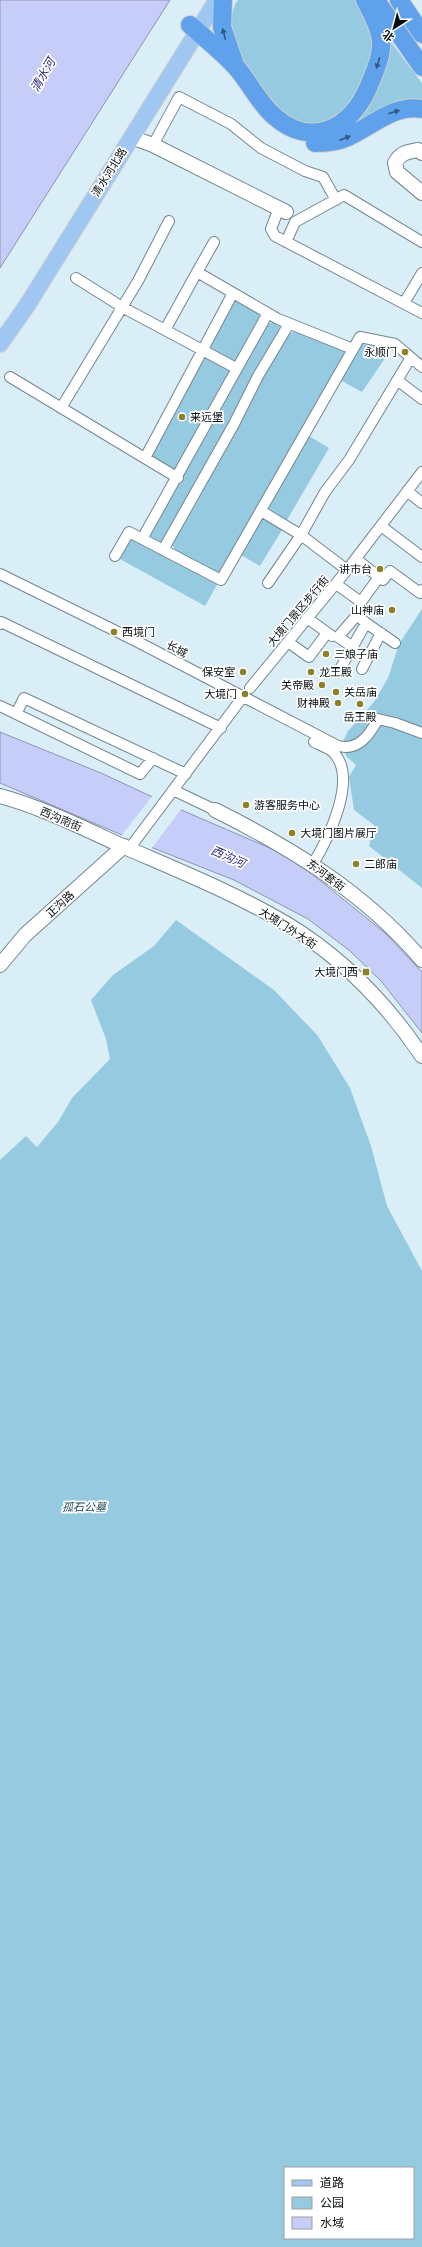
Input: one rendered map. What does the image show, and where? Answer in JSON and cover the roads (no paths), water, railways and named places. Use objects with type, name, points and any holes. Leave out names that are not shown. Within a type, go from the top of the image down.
[{"type":"highway","points":[[223,0],[222,27],[235,66]]},
{"type":"highway","points":[[190,32],[235,66],[272,115],[283,124],[300,132],[320,132],[333,129],[344,122],[353,113],[367,91],[381,53],[382,37],[379,27],[365,0]]},
{"type":"highway","points":[[376,0],[422,67]]},
{"type":"highway","points":[[399,0],[422,34]]},
{"type":"highway","points":[[190,32],[222,67],[278,134],[289,140],[305,143],[325,143],[347,138],[390,112],[422,109]]},
{"type":"main road","name":"清水河北路","points":[[0,344],[28,304],[131,137],[190,32],[206,0]]},
{"type":"main road","name":"清水河北路","points":[[0,326],[25,290],[190,32],[217,0]]},
{"type":"street","points":[[153,145],[179,97],[231,124],[261,148],[305,171],[323,178],[336,200]]},
{"type":"street","points":[[131,137],[153,145],[282,210],[271,229],[275,236],[422,313]]},
{"type":"street","points":[[422,153],[418,150],[405,152],[398,157],[394,163],[397,172],[422,193]]},
{"type":"street","points":[[286,242],[294,222],[344,195],[422,242]]},
{"type":"street","points":[[61,408],[122,307],[169,221]]},
{"type":"street","points":[[164,330],[214,242]]},
{"type":"street","points":[[197,272],[289,324],[353,349]]},
{"type":"street","points":[[404,303],[422,273]]},
{"type":"street","points":[[76,278],[122,307],[236,368]]},
{"type":"street","points":[[145,458],[233,293]]},
{"type":"street","points":[[142,539],[178,478],[236,368],[268,313]]},
{"type":"street","points":[[163,550],[234,424],[258,376],[289,324]]},
{"type":"street","points":[[115,556],[129,532],[221,580],[360,337],[395,344],[410,359],[422,367]]},
{"type":"street","points":[[268,583],[301,535],[325,492],[349,460],[410,359]]},
{"type":"street","points":[[10,377],[178,478]]},
{"type":"street","points":[[397,380],[422,399]]},
{"type":"street","name":"大境门景区步行街","points":[[250,688],[356,559],[422,472]]},
{"type":"street","points":[[407,491],[422,503]]},
{"type":"street","points":[[261,511],[301,535],[347,570]]},
{"type":"street","points":[[381,526],[422,557]]},
{"type":"street","points":[[356,559],[383,580],[390,571],[420,593],[422,590]]},
{"type":"street","name":"长城","points":[[0,574],[136,641],[338,746],[348,748],[356,746],[370,734],[378,719],[394,723],[422,734]]},
{"type":"street","points":[[338,637],[357,615],[361,602],[379,577]]},
{"type":"street","points":[[336,584],[361,602]]},
{"type":"street","points":[[357,615],[394,643]]},
{"type":"street","points":[[307,618],[327,633],[338,637],[353,647]]},
{"type":"street","points":[[0,624],[1,622],[221,728]]},
{"type":"street","points":[[338,672],[345,657],[353,647],[366,623]]},
{"type":"street","points":[[288,642],[309,657],[327,633]]},
{"type":"street","points":[[362,669],[381,634]]},
{"type":"street","points":[[16,714],[24,698],[186,774]]},
{"type":"street","points":[[124,846],[186,774],[240,701],[333,752],[341,765],[344,780],[340,801],[325,845],[313,864]]},
{"type":"street","points":[[0,706],[140,774],[153,758]]},
{"type":"street","points":[[170,794],[215,810]]},
{"type":"street","name":"西沟南街","points":[[0,796],[36,809],[124,846]]},
{"type":"street","name":"东河套街","points":[[215,810],[313,864],[368,907],[422,960]]},
{"type":"street","name":"正沟路","points":[[0,954],[18,933],[124,846]]},
{"type":"street","name":"正沟路","points":[[0,965],[26,936],[124,846]]},
{"type":"street","name":"大境门外大街","points":[[124,846],[238,897],[288,925],[332,958],[374,994],[422,1056]]},
{"type":"water","name":"清水河","points":[[0,0],[170,0],[0,268]]},
{"type":"water","name":"西沟河","points":[[0,732],[101,773],[172,806],[279,852],[301,865],[385,933],[422,972],[422,1033],[381,981],[350,951],[308,919],[234,880],[143,844],[0,783]]},
{"type":"place","name":"永顺门","points":[[405,352]]},
{"type":"place","name":"来远堡","points":[[182,417]]},
{"type":"place","name":"讲市台","points":[[380,569]]},
{"type":"place","name":"山神庙","points":[[392,610]]},
{"type":"place","name":"西境门","points":[[114,632]]},
{"type":"place","name":"三娘子庙","points":[[326,654]]},
{"type":"place","name":"保安室","points":[[243,672]]},
{"type":"place","name":"龙王殿","points":[[311,672]]},
{"type":"place","name":"关帝殿","points":[[322,685]]},
{"type":"place","name":"关岳庙","points":[[336,692]]},
{"type":"place","name":"大境门","points":[[245,694]]},
{"type":"place","name":"财神殿","points":[[338,703]]},
{"type":"place","name":"岳王殿","points":[[360,704]]},
{"type":"place","name":"游客服务中心","points":[[246,805]]},
{"type":"place","name":"大境门图片展厅","points":[[292,833]]},
{"type":"place","name":"二郎庙","points":[[356,864]]},
{"type":"place","name":"大境门西","points":[[366,972]]},
{"type":"park label","name":"孤石公墓","points":[[84,1507]]}]
